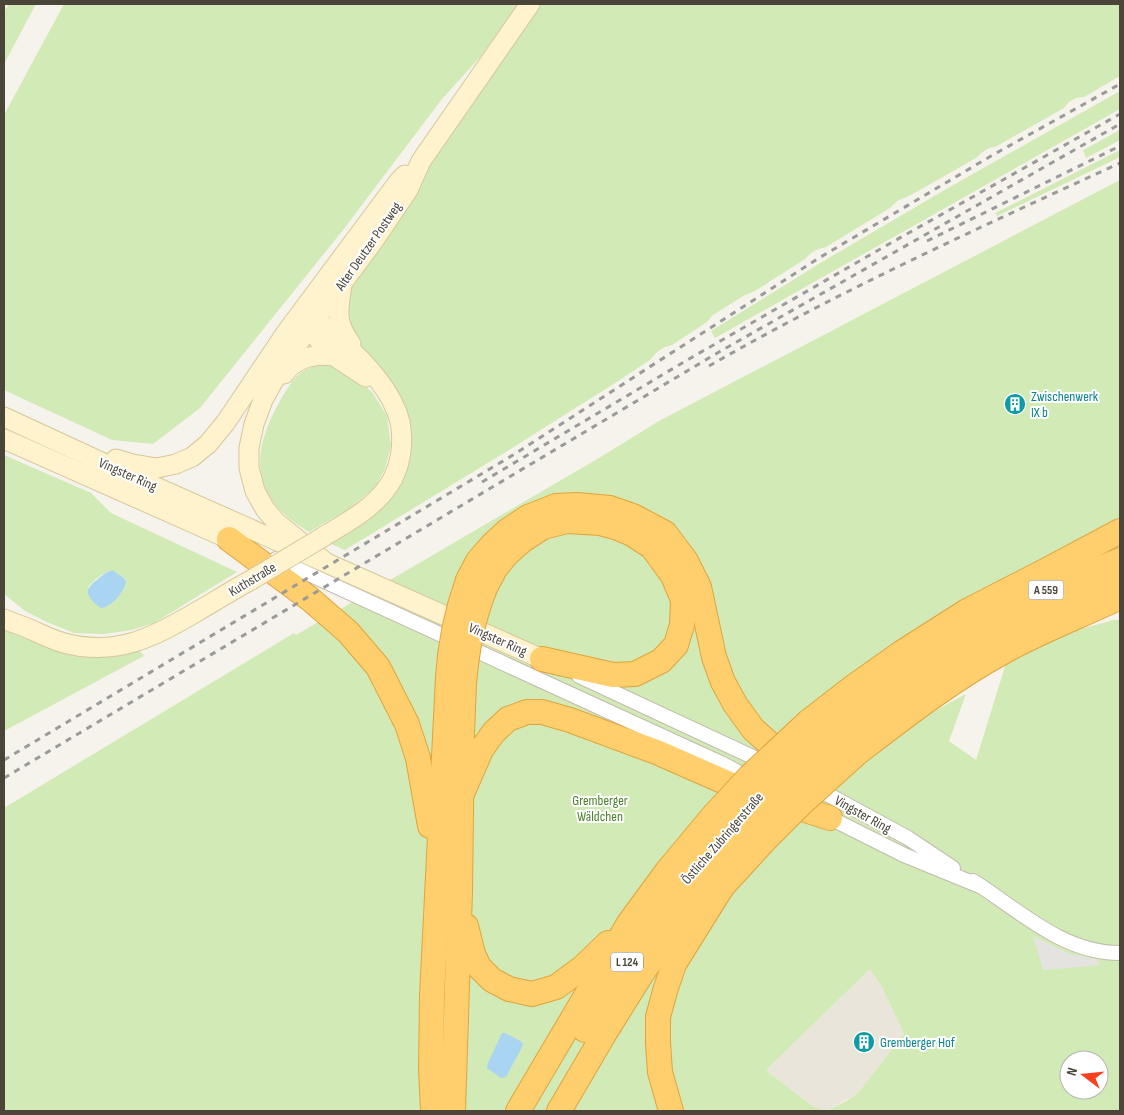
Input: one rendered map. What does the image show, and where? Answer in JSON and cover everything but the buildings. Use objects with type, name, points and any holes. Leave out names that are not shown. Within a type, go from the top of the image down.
[{"type":"highway","points":[[433,1111],[431,1068],[432,996],[438,875],[456,681],[466,660],[476,612],[478,561],[507,531],[528,517],[556,506],[577,505],[610,508],[633,516],[665,533],[686,562],[699,586],[714,657],[723,682],[735,704],[753,729],[773,747],[792,776]]},
{"type":"highway","points":[[476,584],[494,570],[507,554],[523,540],[543,527],[566,521],[600,523],[618,528],[632,534],[652,547],[674,576],[683,600],[682,625],[676,645],[661,661],[635,674],[612,675],[542,659]]},
{"type":"highway","points":[[518,1111],[629,923],[668,870],[740,828],[803,802],[832,738],[861,681],[967,611],[1120,531]]},
{"type":"highway","points":[[229,540],[316,604],[348,632],[378,667],[407,724],[418,758],[438,875]]},
{"type":"highway","points":[[1043,572],[1120,544]]},
{"type":"highway","name":"A 559","points":[[976,636],[1046,590],[1120,560]]},
{"type":"highway","name":"A 559","points":[[976,636],[1120,579]]},
{"type":"highway","points":[[832,738],[901,719],[968,672],[1004,651],[1077,616],[1114,603]]},
{"type":"highway","points":[[671,1111],[660,1072],[658,1017],[674,964],[722,887],[740,828],[750,776],[832,738],[874,716],[976,636]]},
{"type":"highway","points":[[453,1111],[460,891],[462,733],[456,681]]},
{"type":"highway","points":[[461,796],[481,750],[494,732],[508,719],[526,712],[542,712],[570,720],[659,753],[743,790],[830,818]]},
{"type":"highway","name":"Östliche Zubringerstraße","points":[[537,1111],[636,947],[712,846],[740,828]]},
{"type":"highway","name":"Östliche Zubringerstraße","points":[[559,1111],[646,968],[740,828]]},
{"type":"highway","points":[[578,1111],[619,1038],[652,985],[680,943],[722,887]]},
{"type":"highway","points":[[460,891],[473,954],[480,967],[492,980],[509,989],[532,994],[556,987],[582,968],[629,923]]},
{"type":"highway","points":[[423,1111],[431,1068]]},
{"type":"main road","name":"Alter Deutzer Postweg","points":[[259,411],[274,380],[298,343],[375,239],[408,190],[421,161],[530,4]]},
{"type":"main road","name":"Alter Deutzer Postweg","points":[[65,446],[133,464],[157,468],[176,464],[192,457],[208,444],[226,422],[287,332],[399,181],[421,161]]},
{"type":"main road","points":[[342,284],[339,309],[340,324],[344,334],[368,367]]},
{"type":"main road","points":[[287,332],[311,324],[308,316],[313,298]]},
{"type":"main road","name":"Kuthstraße","points":[[4,619],[48,639],[65,644],[104,648],[122,646],[168,629],[323,537],[366,510],[381,496],[397,469],[402,440],[400,421],[393,404],[384,389],[368,367],[344,343],[320,324],[311,324],[321,343],[334,356],[384,389]]},
{"type":"main road","points":[[324,561],[277,523],[265,509],[255,491],[249,468],[249,448],[259,411],[289,367],[304,358],[316,355],[334,356]]},
{"type":"main road","name":"Vingster Ring","points":[[4,417],[542,659]]},
{"type":"main road","name":"Vingster Ring","points":[[4,439],[229,540]]},
{"type":"main road","points":[[4,448],[36,453]]},
{"type":"main road","points":[[4,606],[34,631]]},
{"type":"street","name":"Vingster Ring","points":[[229,540],[260,552],[721,763],[904,855],[980,886]]},
{"type":"street","name":"Vingster Ring","points":[[542,659],[792,776],[908,838],[1039,926],[1066,941],[1092,949],[1120,953]]},
{"type":"shaded area","points":[[1033,936],[1070,954],[1096,959],[1101,965],[1043,970]]},
{"type":"shaded area","points":[[870,969],[882,987],[904,1034],[858,1093],[824,1111],[814,1107],[768,1072],[767,1069]]},
{"type":"green space","points":[[9,4],[36,4],[4,64],[4,11]]},
{"type":"green space","points":[[64,4],[518,4],[481,56],[442,99],[343,230],[200,408],[153,444],[112,440],[4,390],[4,115]]},
{"type":"green space","points":[[539,4],[1120,4],[1120,76],[1084,97],[1076,98],[1064,108],[995,147],[985,150],[976,158],[897,201],[890,208],[826,247],[814,251],[805,259],[755,291],[713,315],[707,322],[672,345],[657,352],[650,360],[612,385],[345,550],[331,544],[354,530],[387,499],[399,401],[381,368],[356,344],[345,329],[349,283]]},
{"type":"green space","points":[[1120,91],[1120,109],[715,338],[711,331],[822,262]]},
{"type":"green space","points":[[1120,130],[1120,140],[1086,158],[1083,150]]},
{"type":"green space","points":[[1120,150],[1120,157],[997,216],[995,213]]},
{"type":"green space","name":"Gremberger Wäldchen","points":[[1120,180],[1120,525],[1043,566],[954,605],[887,649],[920,719],[966,694],[949,741],[976,760],[1007,660],[1058,635],[1120,620],[1120,1111],[827,1111],[858,1093],[904,1034],[882,987],[870,969],[767,1069],[768,1072],[814,1107],[824,1111],[4,1111],[4,808],[294,633],[296,635],[659,421]],"holes":[[[1062,951],[1070,954],[1043,970]]]},
{"type":"green space","points":[[322,364],[334,366],[372,392],[387,416],[391,446],[385,469],[375,487],[349,509],[309,532],[283,513],[272,500],[264,485],[260,462],[263,440],[271,418],[282,397],[291,383],[303,371]]},
{"type":"green space","points":[[4,455],[91,493],[111,513],[237,572],[154,623],[132,630],[104,634],[74,633],[25,611],[4,594]],"holes":[[[112,570],[124,578],[123,589],[112,603],[88,587],[99,577]]]},
{"type":"green space","points":[[4,626],[138,649],[144,656],[4,731]]},
{"type":"water","points":[[112,570],[124,578],[126,582],[117,598],[109,605],[101,608],[92,601],[88,590],[93,583]]},
{"type":"water","points":[[502,1033],[522,1042],[523,1045],[506,1077],[501,1078],[487,1068]]},
{"type":"railway","points":[[4,760],[513,455],[819,258],[991,156],[1120,84]]},
{"type":"railway","points":[[482,482],[689,359],[1120,114]]},
{"type":"railway","points":[[4,778],[719,352],[1120,124]]},
{"type":"railway","points":[[927,241],[1120,146]]},
{"type":"railway","points":[[709,366],[860,285],[1120,163]]},
{"type":"place","name":"Zwischenwerk IX b","points":[[1015,404]]},
{"type":"place","name":"Gremberger Hof","points":[[864,1042]]}]
